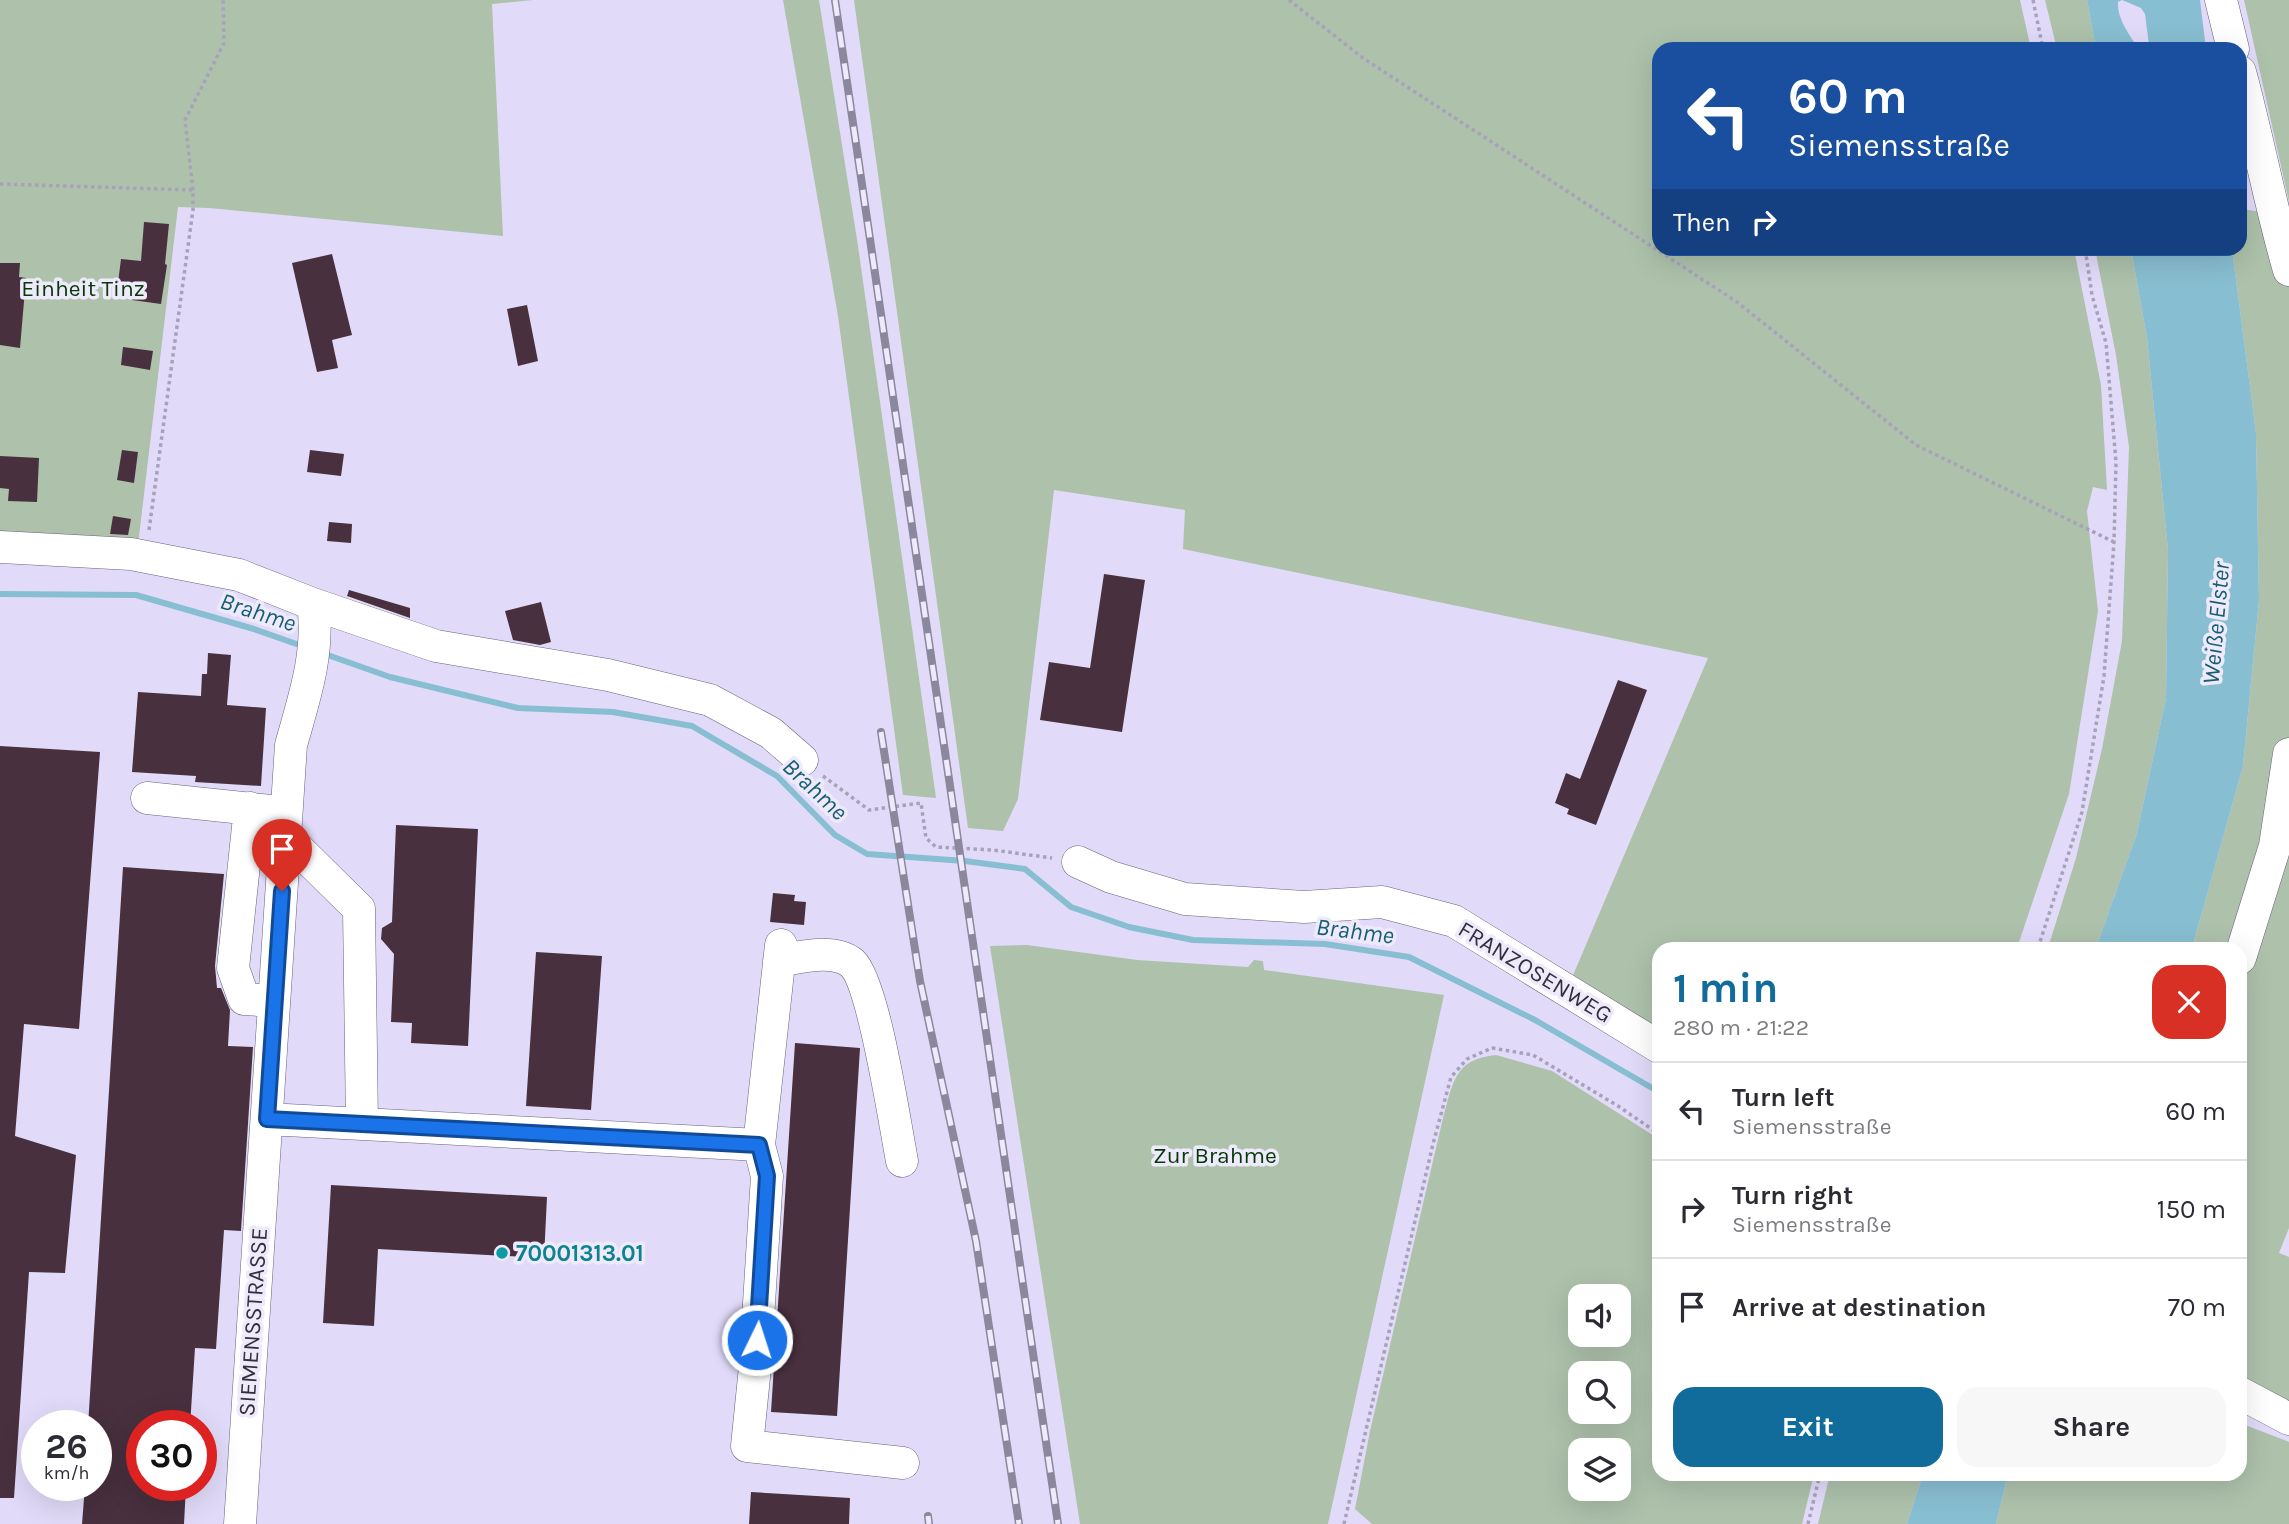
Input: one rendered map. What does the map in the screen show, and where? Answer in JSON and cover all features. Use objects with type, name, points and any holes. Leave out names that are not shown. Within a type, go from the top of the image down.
[{"type":"street","points":[[2221,0],[2232,42]]},
{"type":"street","points":[[2247,97],[2259,141],[2276,227],[2289,271]]},
{"type":"street","points":[[0,547],[131,554],[239,575],[314,612],[436,646],[608,675],[710,700],[771,733],[802,760]]},
{"type":"street","name":"SIEMENSSTRASSE","points":[[240,1524],[291,745],[311,673],[314,612]]},
{"type":"street","points":[[2245,942],[2275,846],[2289,754]]},
{"type":"street","points":[[147,798],[250,808],[286,824],[359,909],[362,1124]]},
{"type":"street","points":[[250,808],[233,968],[244,999],[274,1001]]},
{"type":"street","name":"FRANZOSENWEG","points":[[1078,862],[1111,877],[1185,899],[1304,907],[1382,902],[1454,921],[1652,1043]]},
{"type":"street","points":[[902,1161],[872,1008],[862,976],[851,962],[823,954],[780,953],[759,1145],[767,1176],[755,1367],[747,1446],[903,1463]]},
{"type":"street","points":[[267,1119],[759,1145]]},
{"type":"street","points":[[2247,1397],[2289,1419]]},
{"type":"path","points":[[145,557],[191,223],[193,190],[185,120],[224,43],[222,0]]},
{"type":"path","points":[[1289,0],[1363,58],[1652,247]]},
{"type":"path","points":[[2033,0],[2042,42]]},
{"type":"path","points":[[0,184],[193,190]]},
{"type":"path","points":[[1666,256],[1737,302],[1916,445],[2114,542]]},
{"type":"path","points":[[2040,942],[2082,812],[2104,676],[2114,542],[2116,462],[2106,343],[2092,295],[2086,256]]},
{"type":"path","points":[[802,760],[869,810],[921,803],[926,838],[936,848],[993,850],[1078,862]]},
{"type":"path","points":[[1344,1524],[1451,1077],[1466,1059],[1492,1048],[1533,1055],[1652,1129]]},
{"type":"path","points":[[1808,1524],[1818,1481]]},
{"type":"green space","name":"Einheit Tinz","points":[[0,0],[533,0],[492,4],[503,236],[178,207],[138,545],[0,535]]},
{"type":"green space","points":[[783,0],[819,0],[858,246],[936,798],[903,795],[838,316]]},
{"type":"green space","points":[[854,0],[2020,0],[2029,42],[1652,42],[1652,256],[2075,256],[2101,385],[2107,490],[2093,487],[2087,511],[2098,611],[2069,794],[2019,942],[1652,942],[1652,1028],[1571,980],[1708,658],[1183,549],[1185,510],[1054,490],[1018,799],[1003,831],[968,828]]},
{"type":"green space","points":[[2045,0],[2087,0],[2095,42],[2055,42]]},
{"type":"green space","points":[[2244,0],[2289,0],[2289,202]]},
{"type":"green space","points":[[2247,210],[2289,215],[2289,1228],[2279,1253],[2289,1257],[2289,1411],[2247,1389],[2247,942],[2194,942],[2243,766],[2259,600],[2256,433],[2233,256],[2247,256]]},
{"type":"green space","points":[[2096,256],[2132,256],[2147,338],[2168,550],[2166,698],[2137,833],[2098,942],[2050,942],[2076,858],[2102,749],[2122,641],[2129,447],[2116,355]]},
{"type":"green space","name":"Zur Brahme","points":[[1027,945],[1137,960],[1248,967],[1254,960],[1263,961],[1264,970],[1444,995],[1328,1524],[1080,1524],[990,946]]},
{"type":"green space","points":[[1496,1055],[1552,1071],[1652,1135],[1652,1481],[1812,1481],[1802,1524],[1372,1524],[1355,1509],[1370,1431],[1443,1118],[1453,1084],[1463,1067],[1482,1057]]},
{"type":"green space","points":[[2247,1426],[2289,1442],[2289,1524],[1996,1524],[2006,1481],[2247,1481]]},
{"type":"green space","points":[[1828,1481],[1921,1481],[1907,1524],[1818,1524]]},
{"type":"water","points":[[2087,0],[2122,0],[2118,2],[2121,18],[2134,42],[2095,42]]},
{"type":"water","points":[[2122,0],[2200,0],[2205,42],[2149,42],[2145,14],[2141,8]]},
{"type":"water","name":"Weiße Elster","points":[[2132,256],[2233,256],[2256,433],[2259,600],[2243,766],[2194,942],[2098,942],[2137,833],[2166,698],[2168,550],[2147,338]]},
{"type":"water","points":[[1921,1481],[2006,1481],[1996,1524],[1907,1524]]},
{"type":"building","points":[[144,222],[169,224],[161,304],[132,300],[134,286],[118,283],[121,259],[141,261]]},
{"type":"building","points":[[332,254],[352,335],[332,340],[338,368],[317,372],[292,263]]},
{"type":"building","points":[[0,263],[20,263],[19,277],[26,278],[20,348],[0,345]]},
{"type":"building","points":[[527,305],[538,361],[518,366],[507,309]]},
{"type":"building","points":[[123,347],[153,351],[150,370],[121,365]]},
{"type":"building","points":[[122,450],[138,452],[134,483],[117,480]]},
{"type":"building","points":[[310,450],[344,454],[341,476],[307,472]]},
{"type":"building","points":[[0,456],[39,458],[37,502],[8,501],[9,489],[0,488]]},
{"type":"building","points":[[113,516],[131,519],[128,535],[110,534]]},
{"type":"building","points":[[329,522],[352,524],[351,543],[327,541]]},
{"type":"building","points":[[1104,574],[1145,580],[1122,732],[1040,720],[1049,662],[1090,668]]},
{"type":"building","points":[[349,590],[410,608],[410,618],[347,596]]},
{"type":"building","points":[[541,602],[551,642],[540,645],[513,640],[505,611]]},
{"type":"building","points":[[208,653],[231,655],[227,705],[266,708],[261,786],[195,782],[196,776],[132,772],[138,692],[201,696],[202,674],[207,674]]},
{"type":"building","points":[[1618,680],[1647,690],[1596,825],[1567,814],[1569,809],[1555,803],[1566,773],[1580,779]]},
{"type":"building","points":[[0,746],[100,752],[79,1029],[24,1024],[15,1136],[76,1155],[65,1273],[29,1272],[14,1498],[0,1498]]},
{"type":"building","points":[[396,825],[478,829],[468,1046],[411,1043],[412,1023],[391,1022],[394,954],[381,939],[382,928],[392,922]]},
{"type":"building","points":[[123,867],[224,874],[215,966],[217,988],[221,988],[230,1010],[228,1046],[253,1047],[241,1231],[224,1230],[216,1349],[195,1348],[191,1410],[126,1410],[126,1501],[185,1501],[184,1524],[82,1524],[84,1501],[112,1501],[112,1410],[89,1410]]},
{"type":"building","points":[[773,893],[795,895],[794,901],[806,902],[804,925],[770,922]]},
{"type":"building","points":[[536,952],[602,956],[591,1110],[526,1106]]},
{"type":"building","points":[[795,1043],[860,1048],[837,1416],[771,1412]]},
{"type":"building","name":"70001313.01","points":[[331,1185],[547,1197],[544,1258],[378,1249],[374,1326],[323,1323]]},
{"type":"building","points":[[751,1492],[850,1498],[849,1524],[749,1524]]},
{"type":"waterway","name":"Brahme","points":[[0,594],[136,595],[254,629],[305,647]]},
{"type":"waterway","name":"Brahme","points":[[322,653],[390,677],[518,708],[613,712],[692,726],[777,776],[835,835],[867,854],[965,861],[1025,869],[1071,907],[1129,927],[1193,940],[1325,944],[1409,957],[1535,1020],[1652,1088]]},
{"type":"railway","points":[[835,0],[1058,1524]]},
{"type":"railway","points":[[881,732],[920,981],[976,1241],[1019,1524]]},
{"type":"railway","points":[[928,1516],[929,1524]]},
{"type":"place","name":"70001313.01","points":[[502,1253]]},
{"type":"route","points":[[282,891],[267,1119],[759,1145],[767,1176],[757,1340]]}]
